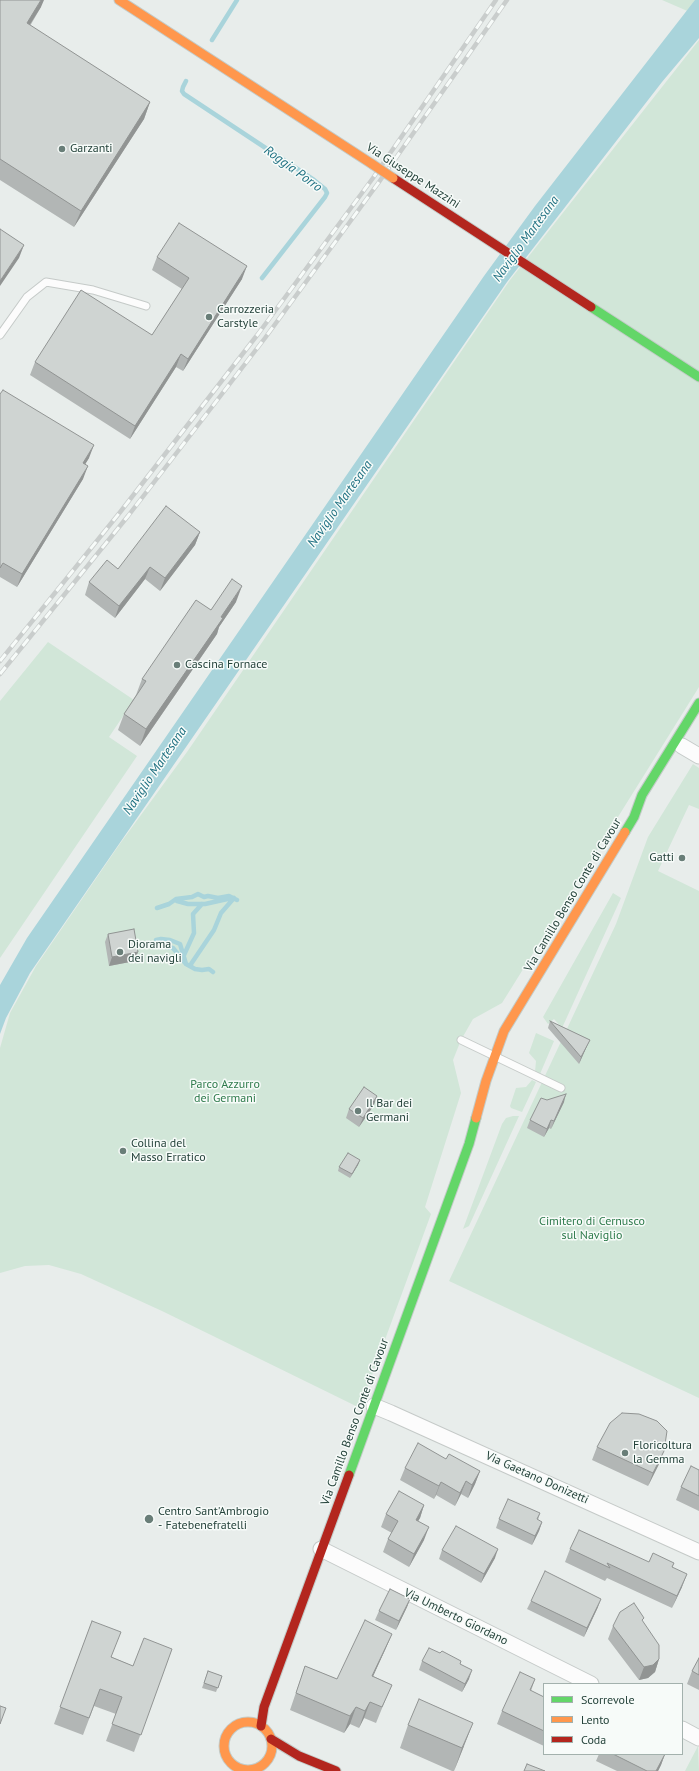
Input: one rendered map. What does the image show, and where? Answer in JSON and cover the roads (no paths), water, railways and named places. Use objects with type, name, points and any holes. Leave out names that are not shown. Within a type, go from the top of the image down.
[{"type":"street","name":"Via Giuseppe Mazzini","points":[[119,0],[697,375]]},
{"type":"street","name":"Via Camillo Benso Conte di Cavour","points":[[634,817],[642,795],[699,703]]},
{"type":"street","name":"Via Camillo Benso Conte di Cavour","points":[[261,1726],[264,1707],[469,1144],[486,1080],[504,1031],[533,986],[634,817],[649,799],[699,718]]},
{"type":"street","points":[[682,746],[699,756]]},
{"type":"street","name":"Via Camillo Benso Conte di Cavour","points":[[521,1023],[533,986]]},
{"type":"street","name":"Via Camillo Benso Conte di Cavour","points":[[469,1144],[490,1106]]},
{"type":"street","name":"Via Gaetano Donizetti","points":[[374,1406],[392,1412],[699,1552]]},
{"type":"street","name":"Via Umberto Giordano","points":[[321,1549],[589,1683]]},
{"type":"street","name":"Via Camillo Benso Conte di Cavour","points":[[248,1722],[264,1707]]},
{"type":"street","points":[[268,1760],[272,1750],[271,1739],[268,1732],[261,1726],[248,1722],[235,1726],[225,1739],[226,1754],[234,1768],[246,1770],[258,1768],[268,1760],[281,1757],[299,1756]]},
{"type":"street","points":[[683,1730],[699,1738]]},
{"type":"street","points":[[271,1739],[299,1756],[336,1771]]},
{"type":"lane","points":[[0,335],[26,297],[46,282],[93,290],[146,306]]},
{"type":"lane","points":[[461,1040],[561,1088]]},
{"type":"water","name":"Naviglio Martesana","points":[[695,0],[699,0],[699,38],[662,82],[507,282],[30,973],[6,1018],[0,1034],[0,985],[27,938],[484,276],[535,206]]},
{"type":"waterway","name":"Roggia Porro","points":[[212,40],[237,0]]},
{"type":"waterway","name":"Roggia Porro","points":[[186,81],[182,91],[184,94],[314,180],[325,189],[327,193],[262,278]]},
{"type":"waterway","points":[[157,908],[169,904],[176,899],[192,897],[198,894],[204,897],[208,896],[218,898],[229,896],[237,900]]},
{"type":"waterway","points":[[177,901],[188,904],[205,904],[232,898]]},
{"type":"waterway","points":[[191,966],[214,930],[221,913],[234,898]]},
{"type":"waterway","points":[[184,955],[194,933],[193,914],[202,904]]},
{"type":"waterway","points":[[156,940],[170,940],[180,944],[186,964]]},
{"type":"waterway","points":[[160,946],[173,948],[186,964],[195,969],[209,969],[213,972]]},
{"type":"railway","points":[[0,661],[121,511],[258,334],[373,178],[496,0]]},
{"type":"railway","points":[[0,674],[128,516],[265,338],[379,182],[507,0]]},
{"type":"place","name":"Garzanti","points":[[62,149]]},
{"type":"place","name":"Carrozzeria Carstyle","points":[[209,317]]},
{"type":"place","name":"Cascina Fornace","points":[[177,665]]},
{"type":"place","name":"Gatti","points":[[682,858]]},
{"type":"place","name":"Diorama dei navigli","points":[[120,952]]},
{"type":"place","name":"Il Bar dei Germani","points":[[358,1111]]},
{"type":"place","name":"Collina del Masso Erratico","points":[[123,1151]]},
{"type":"place","name":"Floricoltura la Gemma","points":[[625,1453]]},
{"type":"place","name":"Centro Sant'Ambrogio - Fatebenefratelli","points":[[149,1519]]},
{"type":"park label","name":"Parco Azzurro dei Germani","points":[[225,1092]]},
{"type":"park label","name":"Cimitero di Cernusco sul Naviglio","points":[[592,1229]]}]
